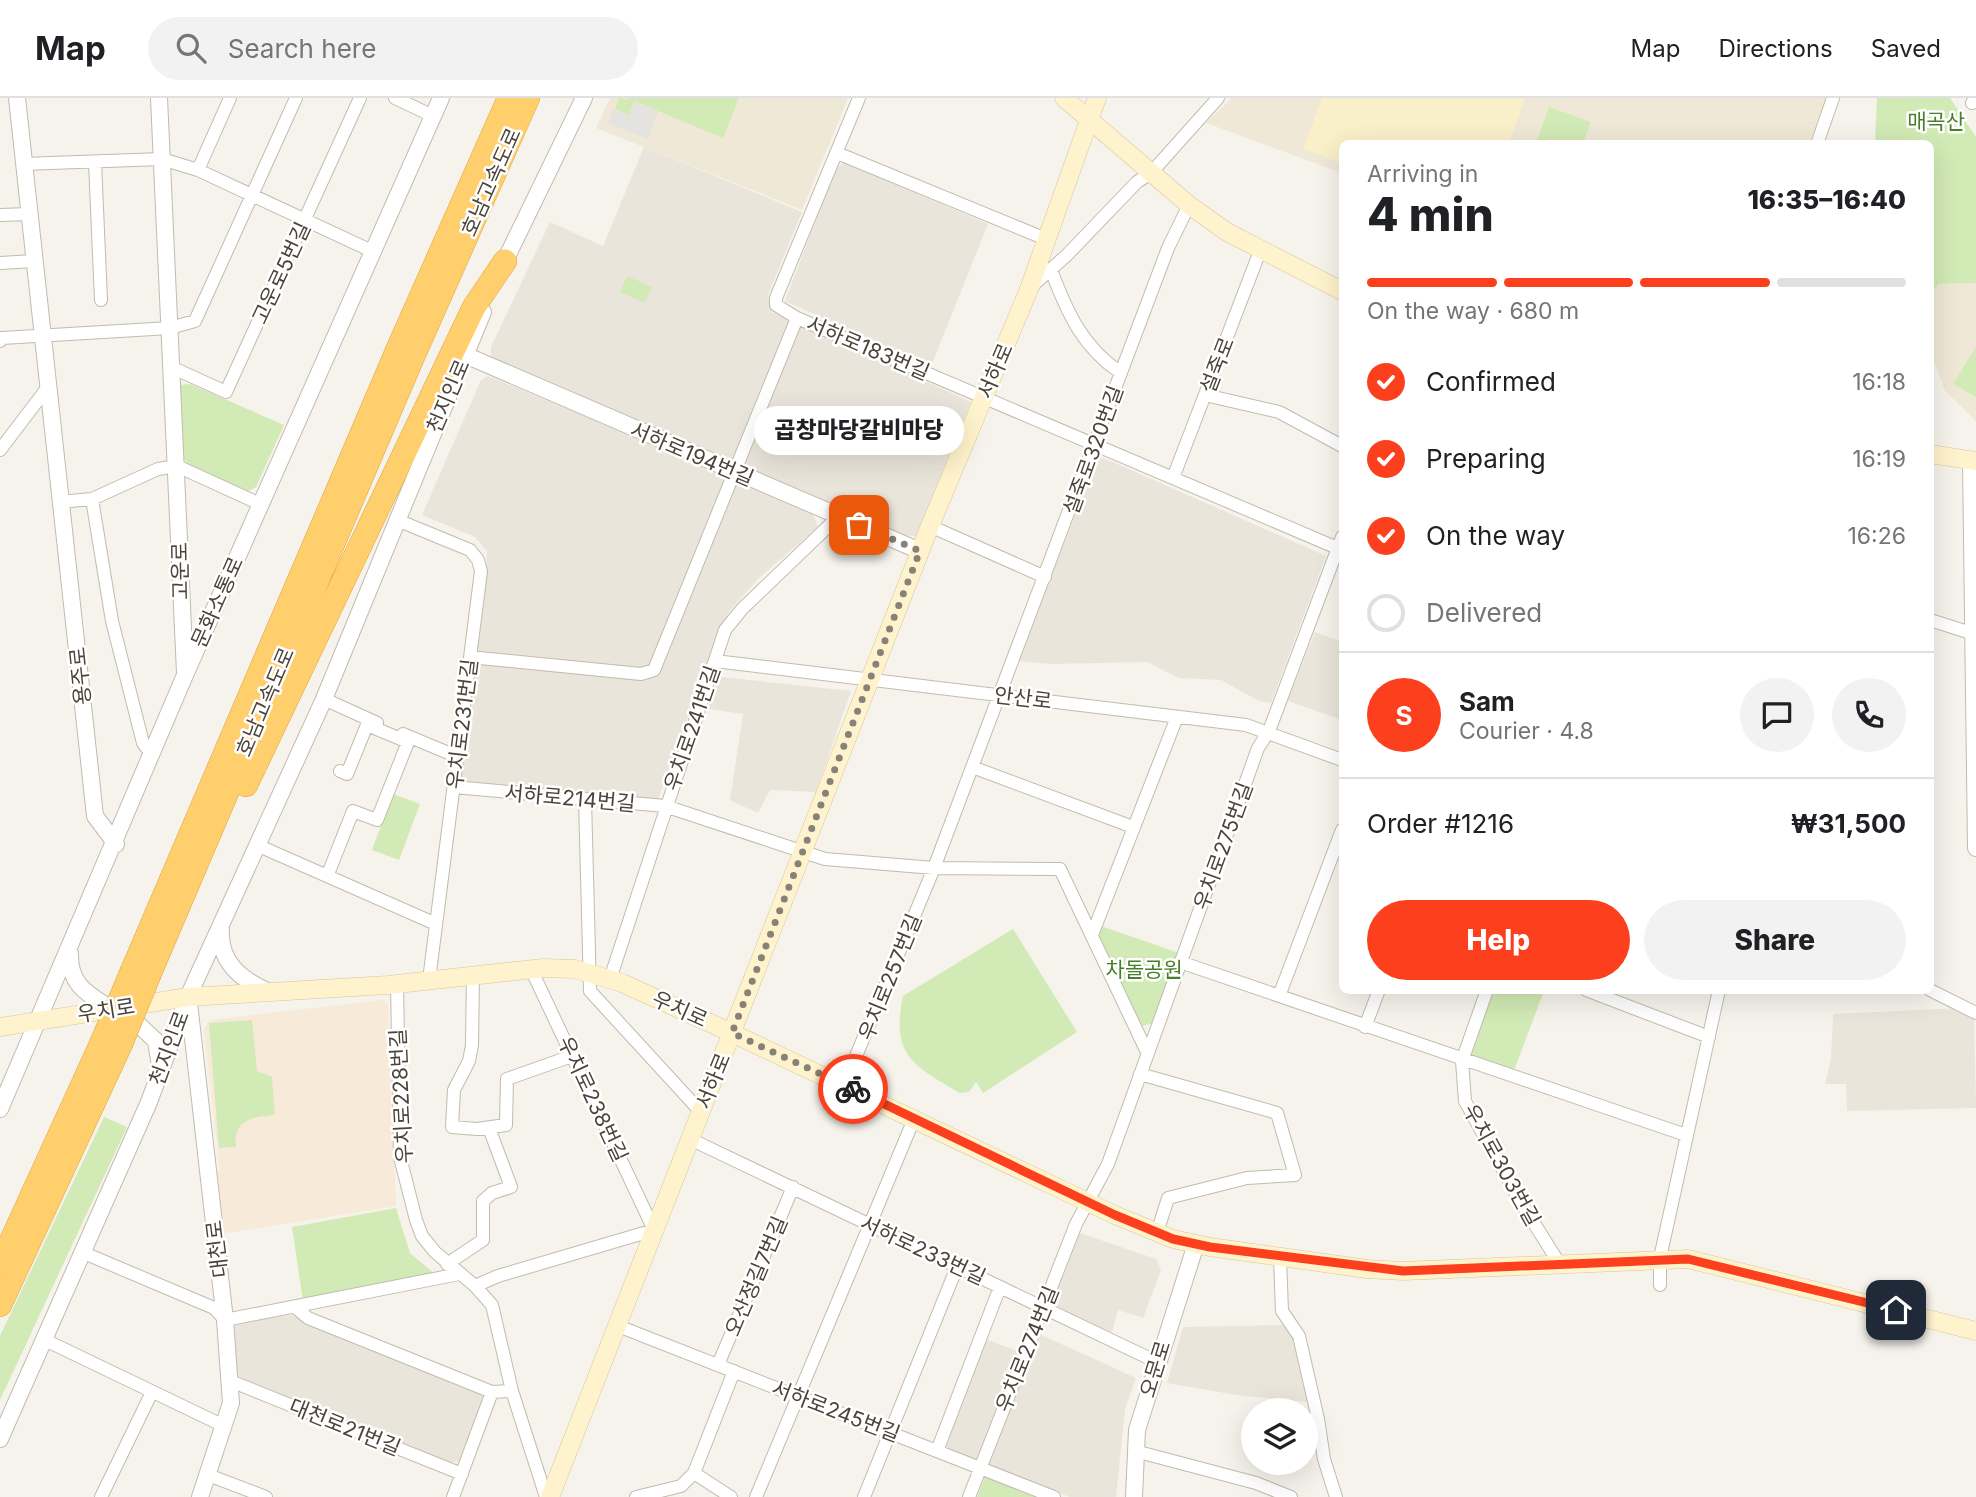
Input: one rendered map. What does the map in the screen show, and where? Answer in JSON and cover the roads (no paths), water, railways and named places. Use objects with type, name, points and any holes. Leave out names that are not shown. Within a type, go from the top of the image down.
[{"type":"highway","name":"호남고속도로","points":[[0,1305],[141,972],[399,346],[509,98]]},
{"type":"highway","name":"호남고속도로","points":[[141,972],[174,916],[412,359],[528,98]]},
{"type":"highway","points":[[174,916],[221,839],[474,307],[505,261]]},
{"type":"highway","name":"호남고속도로","points":[[0,1265],[111,1044]]},
{"type":"main road","points":[[1064,98],[1189,205],[1260,251],[1339,290]]},
{"type":"main road","name":"서하로","points":[[548,1497],[804,854],[920,551],[1029,289],[1097,98]]},
{"type":"main road","points":[[1934,455],[1973,460]]},
{"type":"main road","name":"우치로","points":[[0,1027],[188,997],[397,984],[531,969],[560,968],[588,972],[610,979],[845,1085],[1088,1203],[1157,1233],[1196,1244],[1280,1258],[1403,1271],[1660,1258],[1710,1263],[1976,1331]]},
{"type":"street","name":"용주로","points":[[17,98],[95,816],[116,844]]},
{"type":"street","name":"고운로","points":[[159,98],[185,676]]},
{"type":"street","points":[[198,170],[230,98]]},
{"type":"street","points":[[1,338],[170,328],[195,321],[296,98]]},
{"type":"street","name":"고운로5번길","points":[[171,368],[226,392],[360,98]]},
{"type":"street","points":[[395,98],[433,116]]},
{"type":"street","name":"문화소통로","points":[[0,1109],[116,844],[260,503],[441,98]]},
{"type":"street","name":"천지인로","points":[[0,1438],[84,1253],[160,1072],[188,997],[324,699],[505,261],[584,98]]},
{"type":"street","points":[[797,318],[776,305],[776,298],[859,98]]},
{"type":"street","points":[[1029,289],[1137,182],[1151,173],[1218,98]]},
{"type":"street","points":[[1818,140],[1833,98]]},
{"type":"street","points":[[836,153],[1046,239]]},
{"type":"street","points":[[23,164],[162,159],[198,170],[374,252]]},
{"type":"street","points":[[95,162],[101,300]]},
{"type":"street","name":"설죽로320번길","points":[[1000,696],[1172,239],[1189,205]]},
{"type":"street","points":[[0,215],[29,214]]},
{"type":"street","name":"설죽로","points":[[1173,478],[1260,251]]},
{"type":"street","points":[[0,263],[34,261]]},
{"type":"street","points":[[1051,270],[1063,302],[1086,344],[1121,373]]},
{"type":"street","name":"서하로183번길","points":[[470,657],[641,674],[654,670],[797,318],[1173,478],[1339,544]]},
{"type":"street","name":"서하로194번길","points":[[465,355],[920,551]]},
{"type":"street","points":[[0,450],[48,387]]},
{"type":"street","points":[[1205,395],[1279,412],[1339,444]]},
{"type":"street","points":[[1973,460],[1971,633],[1976,848]]},
{"type":"street","points":[[59,502],[92,499],[158,469],[177,466],[260,503]]},
{"type":"street","name":"용주로","points":[[92,499],[112,621],[143,743],[152,755]]},
{"type":"street","name":"우치로241번길","points":[[610,979],[725,630],[736,616],[839,516]]},
{"type":"street","name":"우치로231번길","points":[[397,520],[470,550],[478,560],[481,571],[429,980]]},
{"type":"street","points":[[930,526],[1045,577]]},
{"type":"street","name":"우치로275번길","points":[[1088,1203],[1108,1164],[1258,748],[1269,731],[1339,550]]},
{"type":"street","points":[[1934,621],[1971,633]]},
{"type":"street","points":[[715,661],[870,680]]},
{"type":"street","name":"안산로","points":[[870,680],[1177,717],[1269,731],[1339,759]]},
{"type":"street","name":"우치로257번길","points":[[845,1085],[934,868],[1000,696]]},
{"type":"street","points":[[324,699],[458,757]]},
{"type":"street","points":[[1092,935],[1177,717]]},
{"type":"street","points":[[328,874],[353,811],[377,820],[408,742],[367,725],[347,774],[340,771]]},
{"type":"street","points":[[972,767],[1133,827]]},
{"type":"street","name":"서하로214번길","points":[[454,787],[665,806],[804,854]]},
{"type":"street","name":"우치로","points":[[585,799],[590,991],[701,1111]]},
{"type":"street","points":[[1180,962],[1279,996],[1339,838]]},
{"type":"street","points":[[259,846],[328,874],[436,924]]},
{"type":"street","points":[[804,854],[825,859],[934,868],[1060,869],[1147,1052]]},
{"type":"street","points":[[222,924],[222,945],[232,968],[247,983],[269,992]]},
{"type":"street","points":[[70,951],[71,971],[76,985],[116,1009],[156,1041],[160,1072]]},
{"type":"street","name":"우치로238번길","points":[[531,969],[654,1230]]},
{"type":"street","points":[[472,975],[472,1045],[469,1061],[454,1090],[452,1127],[489,1128],[506,1125],[507,1079],[572,1056]]},
{"type":"street","name":"우치로228번길","points":[[397,984],[400,1157],[422,1236],[447,1264],[475,1286],[497,1316],[512,1391],[548,1497]]},
{"type":"street","points":[[1934,992],[1976,1013]]},
{"type":"street","points":[[1366,1027],[1378,994]]},
{"type":"street","name":"우치로303번길","points":[[1483,994],[1462,1061],[1465,1101],[1520,1201],[1559,1264]]},
{"type":"street","points":[[1596,994],[1709,1037]]},
{"type":"street","points":[[1660,1285],[1660,1258],[1718,994]]},
{"type":"street","name":"우치로303번길","points":[[1279,996],[1462,1061],[1686,1135]]},
{"type":"street","name":"대천로","points":[[188,997],[225,1320],[231,1403],[200,1497]]},
{"type":"street","points":[[1140,1074],[1277,1113],[1295,1175],[1247,1178],[1168,1198],[1157,1233]]},
{"type":"street","points":[[756,1497],[914,1119]]},
{"type":"street","points":[[447,1264],[483,1240],[483,1201],[492,1193],[511,1187],[489,1128]]},
{"type":"street","name":"서하로233번길","points":[[690,1139],[1157,1362]]},
{"type":"street","name":"오산정길7번길","points":[[718,1365],[793,1187]]},
{"type":"street","name":"우치로274번길","points":[[969,1497],[1076,1224],[1088,1203]]},
{"type":"street","points":[[475,1286],[498,1276],[654,1230]]},
{"type":"street","name":"오문로","points":[[1134,1497],[1137,1430],[1196,1244]]},
{"type":"street","points":[[84,1253],[214,1308],[225,1320],[459,1274]]},
{"type":"street","points":[[1280,1258],[1282,1311],[1299,1336],[1324,1459],[1336,1497]]},
{"type":"street","points":[[863,1497],[957,1266]]},
{"type":"street","points":[[937,1451],[1000,1287]]},
{"type":"street","points":[[296,1308],[308,1318],[492,1392],[512,1391]]},
{"type":"street","name":"서하로245번길","points":[[618,1326],[1054,1497]]},
{"type":"street","points":[[45,1340],[224,1426]]},
{"type":"street","points":[[636,1497],[681,1486],[694,1473],[734,1371]]},
{"type":"street","name":"대천로21번길","points":[[228,1380],[462,1474]]},
{"type":"street","points":[[103,1492],[152,1392]]},
{"type":"street","points":[[453,1497],[492,1392]]},
{"type":"street","points":[[1135,1451],[1256,1483],[1291,1497]]},
{"type":"street","points":[[694,1473],[731,1497]]},
{"type":"street","points":[[208,1475],[267,1497]]},
{"type":"place","name":"곱창마당갈비마당","points":[[859,525]]},
{"type":"park label","name":"매곡산","points":[[1936,121]]},
{"type":"park label","name":"차돌공원","points":[[1144,969]]}]
